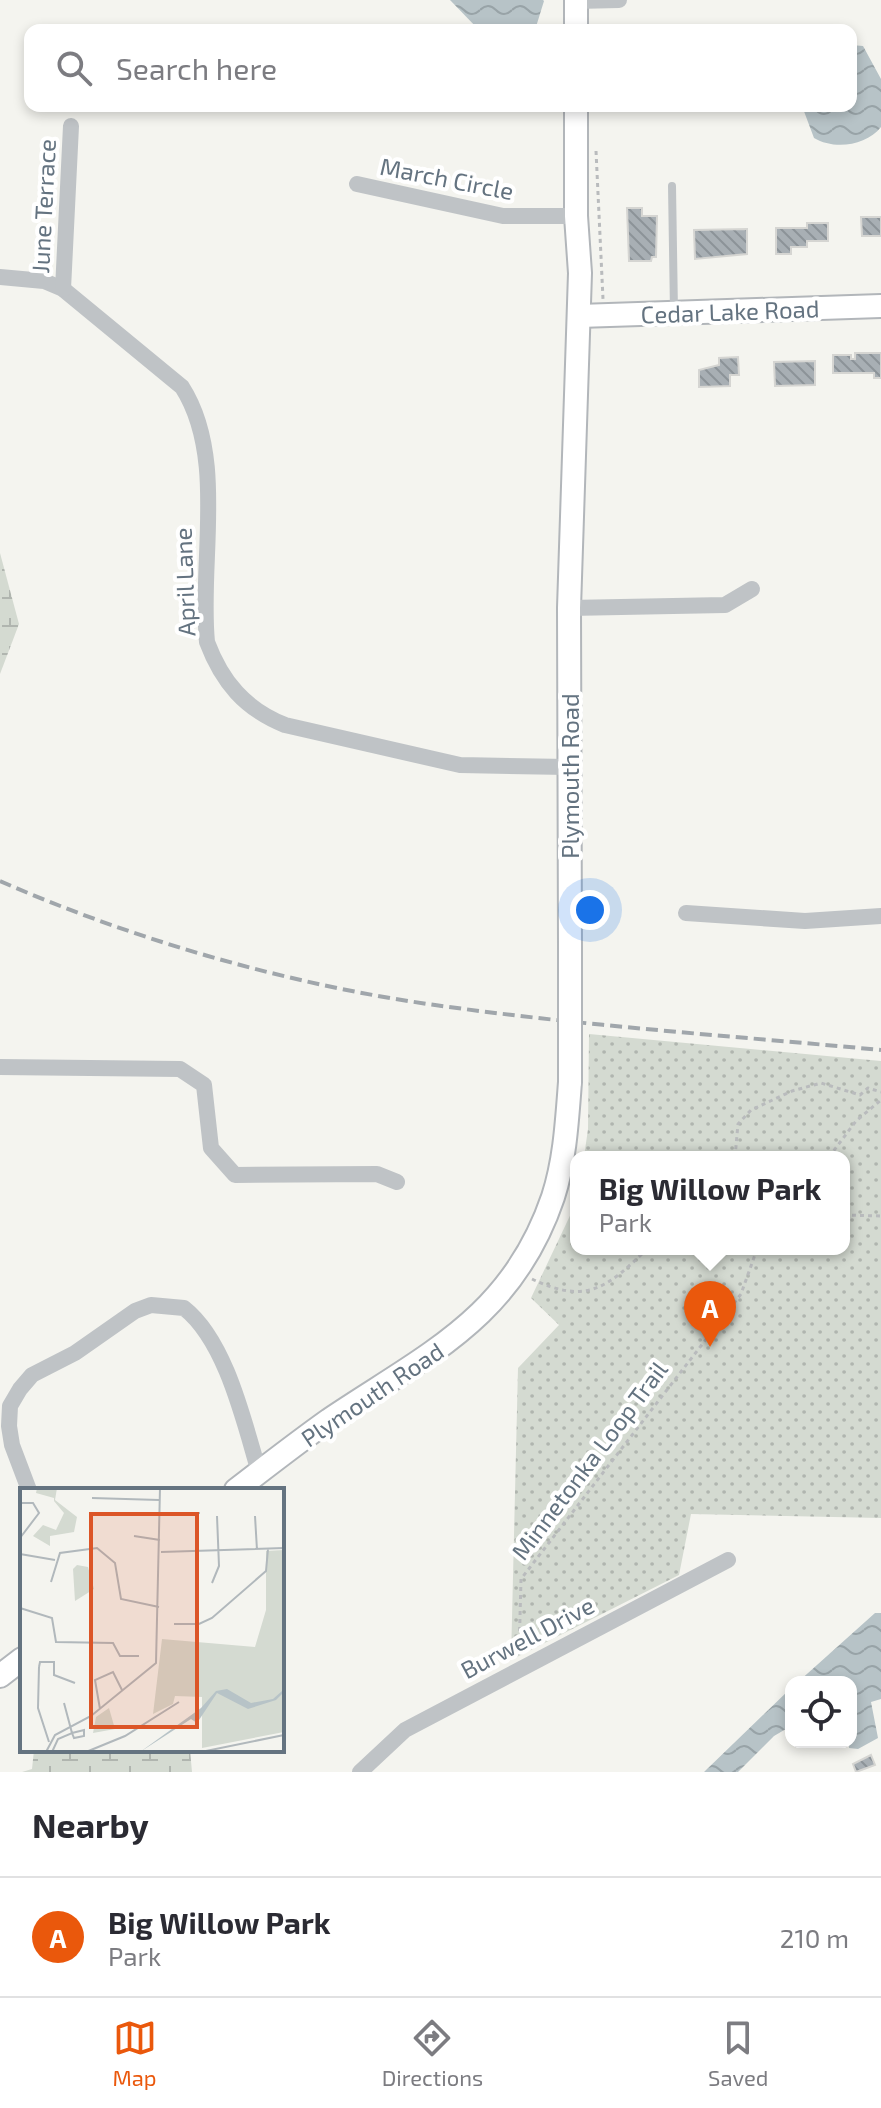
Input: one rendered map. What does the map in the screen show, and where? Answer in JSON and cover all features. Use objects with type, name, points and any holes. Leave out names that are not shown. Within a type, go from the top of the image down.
[{"type":"main road","points":[[576,1],[576,24]]},
{"type":"main road","name":"Plymouth Road","points":[[239,1488],[330,1420],[459,1335],[495,1301],[537,1235],[553,1196],[566,1141],[570,1082],[569,608],[579,316],[576,112]]},
{"type":"main road","name":"Cedar Lake Road","points":[[579,316],[881,306]]},
{"type":"main road","points":[[0,1676],[20,1661]]},
{"type":"street","points":[[576,1],[619,0]]},
{"type":"street","name":"June Terrace","points":[[63,289],[71,126]]},
{"type":"street","name":"March Circle","points":[[357,184],[503,216],[576,216]]},
{"type":"street","name":"April Lane","points":[[0,277],[44,281],[63,289],[182,387],[196,408],[206,456],[207,642],[215,664],[244,702],[263,716],[285,725],[432,761],[489,768],[568,767]]},
{"type":"street","points":[[569,608],[725,605],[752,589]]},
{"type":"street","points":[[686,913],[805,921],[881,916]]},
{"type":"street","points":[[0,1067],[180,1069],[204,1085],[211,1148],[235,1175],[377,1174],[397,1182]]},
{"type":"street","points":[[28,1488],[12,1445],[9,1426],[10,1406],[20,1389],[32,1375],[75,1353],[135,1311],[151,1305],[184,1308],[207,1332],[239,1405],[259,1472]]},
{"type":"street","name":"Burwell Drive","points":[[360,1772],[405,1730],[519,1667],[728,1560]]},
{"type":"lane","points":[[672,186],[674,313]]},
{"type":"path","points":[[736,1151],[738,1124],[751,1110],[792,1091],[821,1083],[860,1095],[868,1088],[881,1092]]},
{"type":"path","points":[[834,1151],[856,1121],[881,1100]]},
{"type":"path","points":[[850,1215],[881,1216]]},
{"type":"path","points":[[532,1279],[564,1292],[586,1292],[620,1275],[641,1255]]},
{"type":"path","name":"Minnetonka Loop Trail","points":[[519,1667],[521,1579],[614,1454],[741,1294],[755,1255]]},
{"type":"green space","points":[[0,553],[19,624],[0,674]]},
{"type":"green space","points":[[589,1034],[881,1061],[881,1518],[691,1514],[679,1575],[511,1660],[518,1368],[559,1325],[531,1298],[570,1216],[570,1255],[850,1255],[850,1151],[585,1151]]},
{"type":"green space","points":[[34,1752],[190,1752],[192,1772],[22,1772],[32,1769]]},
{"type":"water","points":[[450,0],[544,1],[537,24],[473,24]]},
{"type":"water","points":[[857,46],[863,46],[881,79],[881,127],[867,138],[849,144],[831,144],[814,138],[804,112],[857,112]]},
{"type":"water","points":[[875,1613],[881,1613],[881,1699],[871,1702],[878,1738],[858,1749],[849,1748],[857,1748],[857,1676],[805,1676]]},
{"type":"water","points":[[785,1694],[785,1730],[774,1736],[738,1772],[704,1772]]},
{"type":"building","points":[[627,208],[642,208],[642,216],[657,216],[656,257],[652,257],[651,261],[629,261]]},
{"type":"building","points":[[861,217],[881,217],[881,236],[862,236]]},
{"type":"building","points":[[807,223],[828,223],[828,241],[807,241],[807,247],[791,247],[791,254],[776,254],[776,228],[807,228]]},
{"type":"building","points":[[747,229],[747,254],[695,259],[694,230]]},
{"type":"building","points":[[855,353],[881,353],[881,378],[874,378],[874,373],[833,373],[833,355],[851,355],[851,359],[855,359]]},
{"type":"building","points":[[738,357],[739,375],[730,375],[730,386],[699,387],[699,370],[719,365],[719,358]]},
{"type":"building","points":[[815,361],[815,385],[775,386],[774,362]]},
{"type":"building","points":[[871,1755],[875,1765],[856,1772],[853,1764]]},
{"type":"railway","points":[[0,881],[104,922],[214,958],[380,996],[546,1019],[881,1050]]},
{"type":"place","name":"Big Willow Park","points":[[710,1347]]}]
